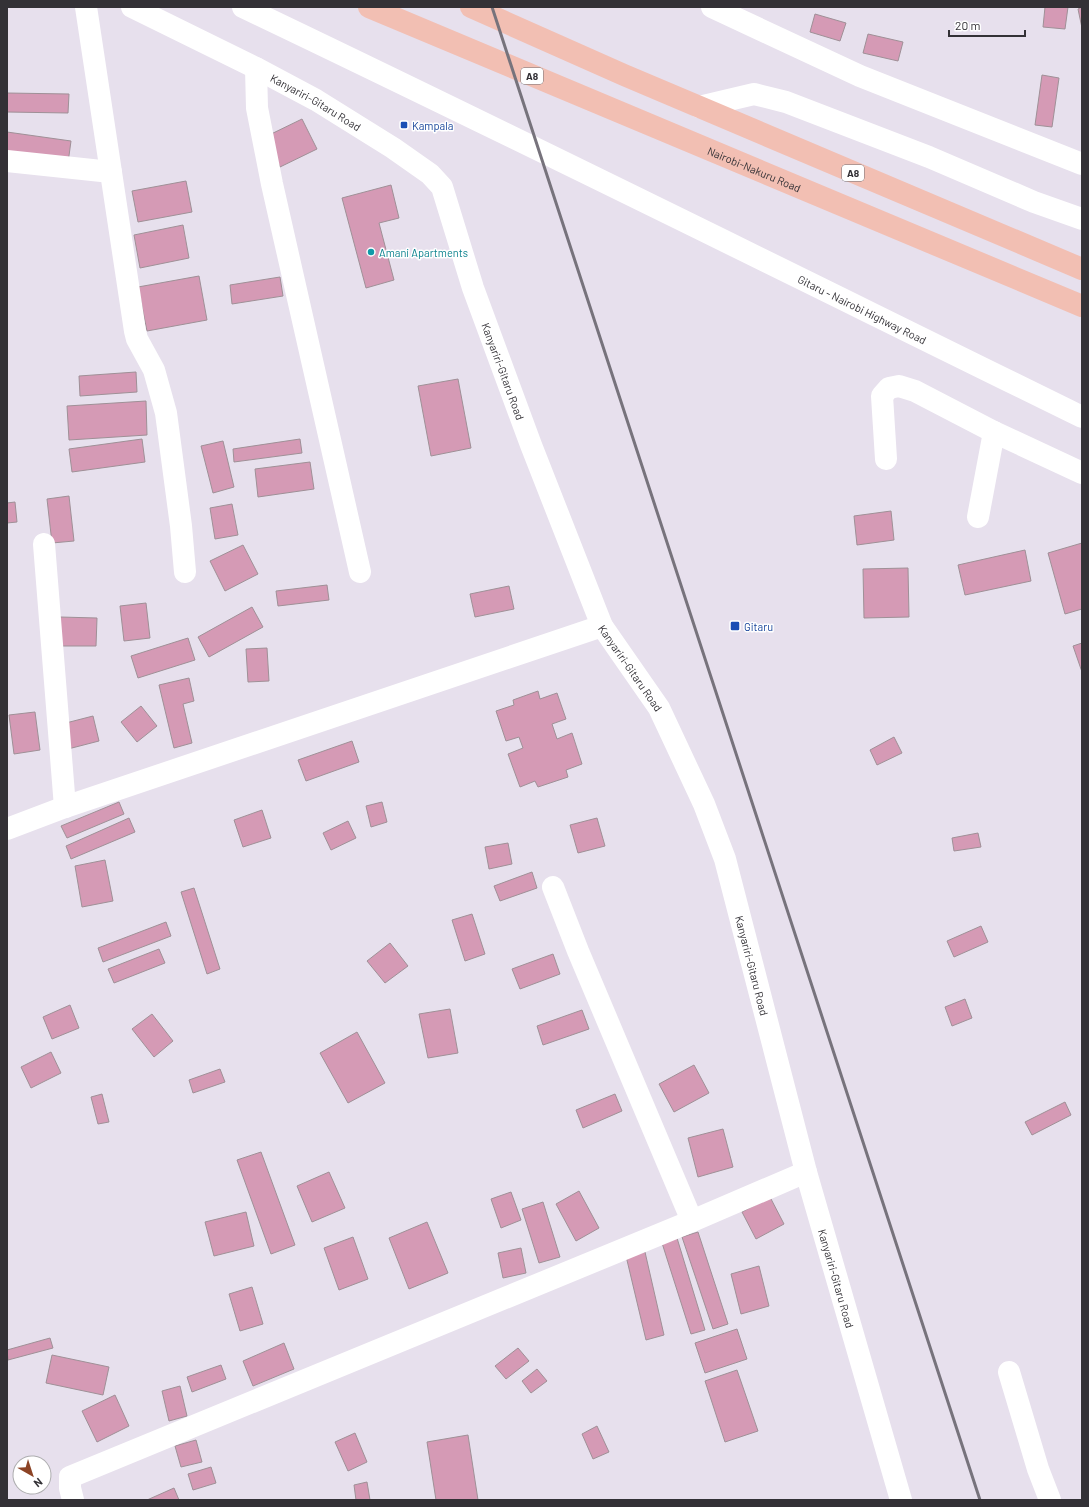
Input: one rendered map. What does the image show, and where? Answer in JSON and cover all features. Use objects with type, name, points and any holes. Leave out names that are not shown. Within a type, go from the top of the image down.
[{"type":"highway","name":"Nairobi-Nakuru Road","points":[[369,7],[1082,306]]},
{"type":"highway","name":"A8","points":[[470,7],[624,75],[1082,269]]},
{"type":"street","points":[[86,7],[135,331],[137,339],[154,370],[166,413],[181,526],[185,572]]},
{"type":"street","name":"Kanyariri-Gitaru Road","points":[[132,7],[256,68],[316,100],[393,148],[430,174],[442,187],[473,288],[531,445],[602,626],[659,708],[704,804],[725,859],[806,1172],[901,1500]]},
{"type":"street","name":"Gitaru - Nairobi Highway Road","points":[[243,7],[461,111],[1082,417]]},
{"type":"street","points":[[712,7],[860,76],[1082,164]]},
{"type":"street","points":[[256,68],[257,108],[272,184],[360,572]]},
{"type":"street","points":[[699,107],[754,94],[786,102],[929,157],[1034,202],[1082,219]]},
{"type":"street","points":[[7,161],[111,172]]},
{"type":"street","points":[[886,459],[882,396],[889,388],[900,386],[915,391],[994,432],[1082,473]]},
{"type":"street","points":[[978,517],[994,432]]},
{"type":"street","points":[[44,544],[65,807]]},
{"type":"street","points":[[7,829],[65,807],[602,626]]},
{"type":"street","points":[[553,887],[578,951],[692,1221]]},
{"type":"street","points":[[73,1500],[70,1488],[70,1477],[692,1221],[806,1172]]},
{"type":"street","points":[[1008,1372],[1038,1469],[1050,1500]]},
{"type":"building","points":[[1045,7],[1068,7],[1065,29],[1043,27]]},
{"type":"building","points":[[1082,7],[1082,28],[1078,9]]},
{"type":"building","points":[[815,14],[846,23],[840,41],[810,32]]},
{"type":"building","points":[[868,34],[903,42],[898,61],[863,53]]},
{"type":"building","points":[[1042,75],[1059,78],[1052,127],[1035,125]]},
{"type":"building","points":[[7,93],[69,94],[68,113],[7,112]]},
{"type":"building","points":[[302,119],[317,149],[280,167],[265,137]]},
{"type":"building","points":[[7,132],[71,141],[68,163],[7,154]]},
{"type":"building","points":[[186,181],[192,212],[138,222],[132,191]]},
{"type":"building","name":"Amani Apartments","points":[[391,185],[399,218],[379,223],[394,280],[366,288],[342,198]]},
{"type":"building","points":[[183,225],[189,258],[140,268],[134,235]]},
{"type":"building","points":[[199,276],[207,320],[147,331],[138,287]]},
{"type":"building","points":[[280,277],[283,296],[232,304],[230,285]]},
{"type":"building","points":[[136,372],[137,392],[80,396],[79,376]]},
{"type":"building","points":[[458,379],[471,448],[431,456],[418,386]]},
{"type":"building","points":[[146,401],[147,435],[69,440],[67,406]]},
{"type":"building","points":[[142,439],[145,462],[72,472],[69,449]]},
{"type":"building","points":[[300,439],[302,453],[234,462],[233,449]]},
{"type":"building","points":[[223,441],[234,487],[213,493],[201,446]]},
{"type":"building","points":[[310,462],[314,489],[258,497],[255,469]]},
{"type":"building","points":[[69,496],[74,541],[52,543],[47,499]]},
{"type":"building","points":[[15,502],[17,522],[7,523],[7,503]]},
{"type":"building","points":[[232,504],[238,535],[215,539],[210,508]]},
{"type":"building","points":[[891,511],[894,540],[857,545],[854,516]]},
{"type":"building","points":[[1082,543],[1082,609],[1065,614],[1048,553]]},
{"type":"building","points":[[243,545],[258,574],[225,591],[210,561]]},
{"type":"building","points":[[1025,550],[1031,581],[965,595],[958,565]]},
{"type":"building","points":[[908,568],[909,617],[864,618],[863,569]]},
{"type":"building","points":[[327,585],[329,600],[278,606],[276,591]]},
{"type":"building","points":[[509,586],[514,609],[475,617],[470,594]]},
{"type":"building","points":[[146,603],[150,638],[124,641],[120,606]]},
{"type":"building","points":[[252,607],[263,627],[209,657],[198,637]]},
{"type":"building","points":[[60,617],[97,618],[96,646],[59,646]]},
{"type":"building","points":[[188,638],[195,660],[138,678],[131,656]]},
{"type":"building","points":[[1082,643],[1082,672],[1073,646]]},
{"type":"building","points":[[267,648],[269,681],[248,682],[246,649]]},
{"type":"building","points":[[189,678],[194,701],[183,704],[192,743],[174,748],[159,685]]},
{"type":"building","points":[[538,691],[540,699],[557,693],[566,719],[552,724],[557,739],[572,733],[582,764],[566,770],[568,777],[538,787],[535,781],[520,787],[508,754],[523,748],[519,737],[506,741],[496,711],[514,705],[513,700]]},
{"type":"building","points":[[141,706],[157,726],[137,742],[121,722]]},
{"type":"building","points":[[35,712],[40,750],[14,754],[9,715]]},
{"type":"building","points":[[93,716],[99,741],[68,749],[62,724]]},
{"type":"building","points":[[894,737],[902,753],[877,765],[870,750]]},
{"type":"building","points":[[352,741],[359,762],[306,781],[298,760]]},
{"type":"building","points":[[119,802],[124,814],[67,838],[61,826]]},
{"type":"building","points":[[382,802],[387,822],[371,827],[366,806]]},
{"type":"building","points":[[262,810],[271,838],[243,847],[234,820]]},
{"type":"building","points":[[129,818],[135,832],[71,859],[66,846]]},
{"type":"building","points":[[597,818],[605,846],[578,853],[570,825]]},
{"type":"building","points":[[348,821],[356,838],[331,850],[323,833]]},
{"type":"building","points":[[978,833],[981,847],[954,851],[952,838]]},
{"type":"building","points":[[508,843],[512,864],[489,869],[485,847]]},
{"type":"building","points":[[105,860],[113,901],[82,907],[75,866]]},
{"type":"building","points":[[532,872],[537,888],[500,901],[494,886]]},
{"type":"building","points":[[194,888],[220,969],[207,974],[181,892]]},
{"type":"building","points":[[472,914],[485,954],[465,961],[452,920]]},
{"type":"building","points":[[166,922],[171,936],[103,962],[98,948]]},
{"type":"building","points":[[981,926],[988,942],[954,957],[947,941]]},
{"type":"building","points":[[390,943],[408,966],[385,983],[367,961]]},
{"type":"building","points":[[159,949],[165,963],[114,983],[108,969]]},
{"type":"building","points":[[553,954],[560,974],[520,989],[512,969]]},
{"type":"building","points":[[965,999],[972,1018],[952,1026],[945,1007]]},
{"type":"building","points":[[70,1005],[79,1028],[52,1039],[43,1017]]},
{"type":"building","points":[[450,1009],[458,1053],[428,1058],[419,1014]]},
{"type":"building","points":[[582,1010],[589,1029],[543,1045],[537,1026]]},
{"type":"building","points":[[152,1014],[173,1041],[154,1057],[132,1029]]},
{"type":"building","points":[[357,1032],[385,1083],[348,1103],[320,1053]]},
{"type":"building","points":[[51,1052],[61,1073],[31,1088],[21,1067]]},
{"type":"building","points":[[694,1065],[709,1093],[674,1112],[659,1084]]},
{"type":"building","points":[[220,1069],[225,1082],[193,1093],[189,1080]]},
{"type":"building","points":[[102,1094],[109,1122],[98,1124],[91,1097]]},
{"type":"building","points":[[615,1094],[622,1111],[583,1128],[576,1110]]},
{"type":"building","points":[[1065,1102],[1071,1115],[1032,1135],[1025,1122]]},
{"type":"building","points":[[723,1129],[733,1167],[698,1177],[688,1138]]},
{"type":"building","points":[[261,1152],[295,1245],[271,1254],[237,1160]]},
{"type":"building","points":[[329,1172],[345,1208],[312,1222],[297,1186]]},
{"type":"building","points":[[579,1191],[599,1228],[576,1241],[556,1204]]},
{"type":"building","points":[[511,1192],[521,1220],[501,1228],[491,1199]]},
{"type":"building","points":[[770,1197],[784,1224],[756,1239],[742,1212]]},
{"type":"building","points":[[543,1202],[560,1257],[539,1263],[522,1209]]},
{"type":"building","points":[[246,1212],[254,1246],[214,1256],[205,1222]]},
{"type":"building","points":[[427,1222],[448,1273],[409,1289],[389,1238]]},
{"type":"building","points":[[698,1232],[728,1324],[713,1329],[682,1237]]},
{"type":"building","points":[[353,1237],[368,1279],[339,1290],[324,1248]]},
{"type":"building","points":[[677,1238],[705,1330],[691,1334],[662,1243]]},
{"type":"building","points":[[521,1248],[526,1273],[503,1278],[498,1253]]},
{"type":"building","points":[[645,1252],[664,1335],[646,1340],[626,1256]]},
{"type":"building","points":[[759,1266],[769,1306],[741,1314],[731,1274]]},
{"type":"building","points":[[252,1287],[263,1324],[240,1331],[229,1294]]},
{"type":"building","points":[[737,1329],[747,1359],[705,1373],[695,1343]]},
{"type":"building","points":[[50,1338],[53,1348],[8,1360],[7,1350]]},
{"type":"building","points":[[284,1343],[294,1369],[253,1386],[243,1361]]},
{"type":"building","points":[[518,1348],[529,1361],[506,1379],[495,1366]]},
{"type":"building","points":[[52,1355],[109,1367],[103,1395],[46,1383]]},
{"type":"building","points":[[221,1365],[226,1379],[192,1392],[187,1377]]},
{"type":"building","points":[[537,1369],[547,1381],[531,1393],[522,1381]]},
{"type":"building","points":[[737,1370],[758,1431],[725,1442],[705,1381]]},
{"type":"building","points":[[180,1386],[187,1416],[169,1421],[162,1391]]},
{"type":"building","points":[[115,1395],[129,1426],[97,1442],[82,1411]]},
{"type":"building","points":[[597,1426],[609,1452],[593,1459],[582,1434]]},
{"type":"building","points":[[355,1433],[367,1462],[348,1471],[335,1442]]},
{"type":"building","points":[[468,1435],[478,1500],[436,1500],[427,1442]]},
{"type":"building","points":[[196,1440],[202,1462],[181,1467],[175,1446]]},
{"type":"building","points":[[211,1467],[216,1483],[193,1490],[188,1474]]},
{"type":"building","points":[[367,1482],[370,1500],[356,1500],[354,1485]]},
{"type":"building","points":[[174,1488],[179,1500],[147,1500]]},
{"type":"railway","points":[[492,7],[980,1500]]},
{"type":"place","name":"Kampala","points":[[404,125]]},
{"type":"place","name":"Amani Apartments","points":[[371,252]]},
{"type":"place","name":"Gitaru","points":[[735,626]]}]
